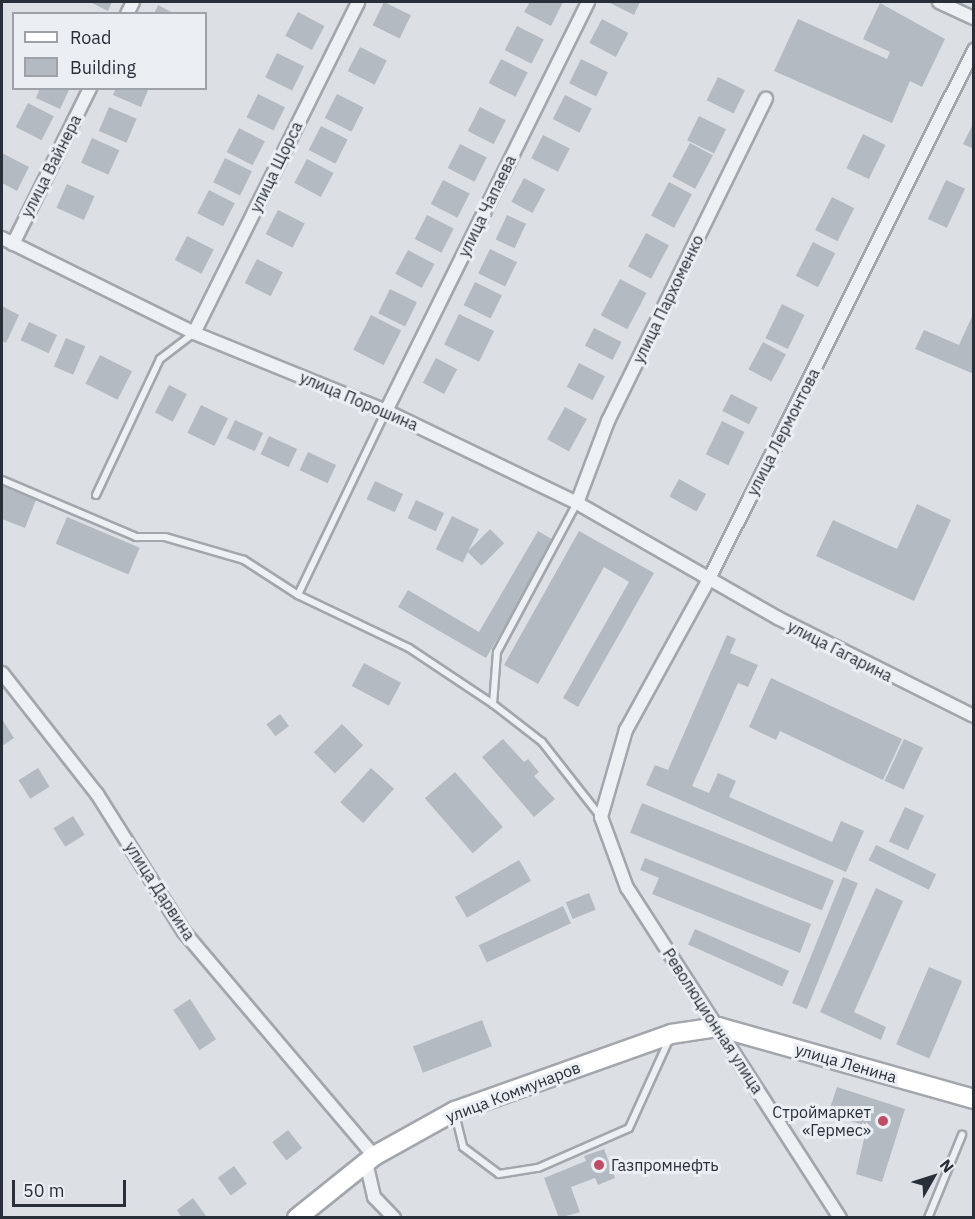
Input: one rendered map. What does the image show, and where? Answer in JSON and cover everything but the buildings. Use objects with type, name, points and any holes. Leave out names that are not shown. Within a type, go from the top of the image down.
[{"type":"main road","name":"улица Коммунаров","points":[[297,1218],[370,1159],[455,1111],[671,1034],[718,1027]]},
{"type":"main road","name":"улица Ленина","points":[[718,1027],[973,1099]]},
{"type":"street","name":"улица Щорса","points":[[194,333],[358,2]]},
{"type":"street","name":"улица Чапаева","points":[[386,411],[588,2]]},
{"type":"street","points":[[939,2],[974,18]]},
{"type":"street","name":"улица Лермонтова","points":[[601,817],[626,730],[709,579],[974,50]]},
{"type":"street","name":"улица Вайнера","points":[[7,241],[89,90]]},
{"type":"street","name":"улица Пархоменко","points":[[576,503],[608,421],[766,99]]},
{"type":"street","name":"улица Порошина","points":[[7,241],[194,333],[386,411],[576,503],[709,579]]},
{"type":"street","name":"улица Гагарина","points":[[709,579],[894,679],[974,716]]},
{"type":"street","name":"улица Дарвина","points":[[2,673],[97,794],[184,932],[370,1159],[374,1197],[394,1218]]},
{"type":"street","name":"Революционная улица","points":[[601,817],[627,888],[840,1218]]},
{"type":"lane","points":[[96,495],[160,359],[194,333]]},
{"type":"lane","points":[[298,595],[386,411]]},
{"type":"lane","points":[[2,480],[135,537],[165,537],[244,560],[298,595],[409,648],[493,704],[542,742],[601,817]]},
{"type":"lane","points":[[493,704],[497,652],[576,503]]},
{"type":"lane","points":[[455,1111],[463,1146],[499,1174],[538,1168],[628,1128],[671,1034]]},
{"type":"lane","points":[[928,1218],[962,1135]]},
{"type":"place","name":"Строймаркет «Гермес»","points":[[883,1121]]},
{"type":"place","name":"Газпромнефть","points":[[599,1165]]}]
